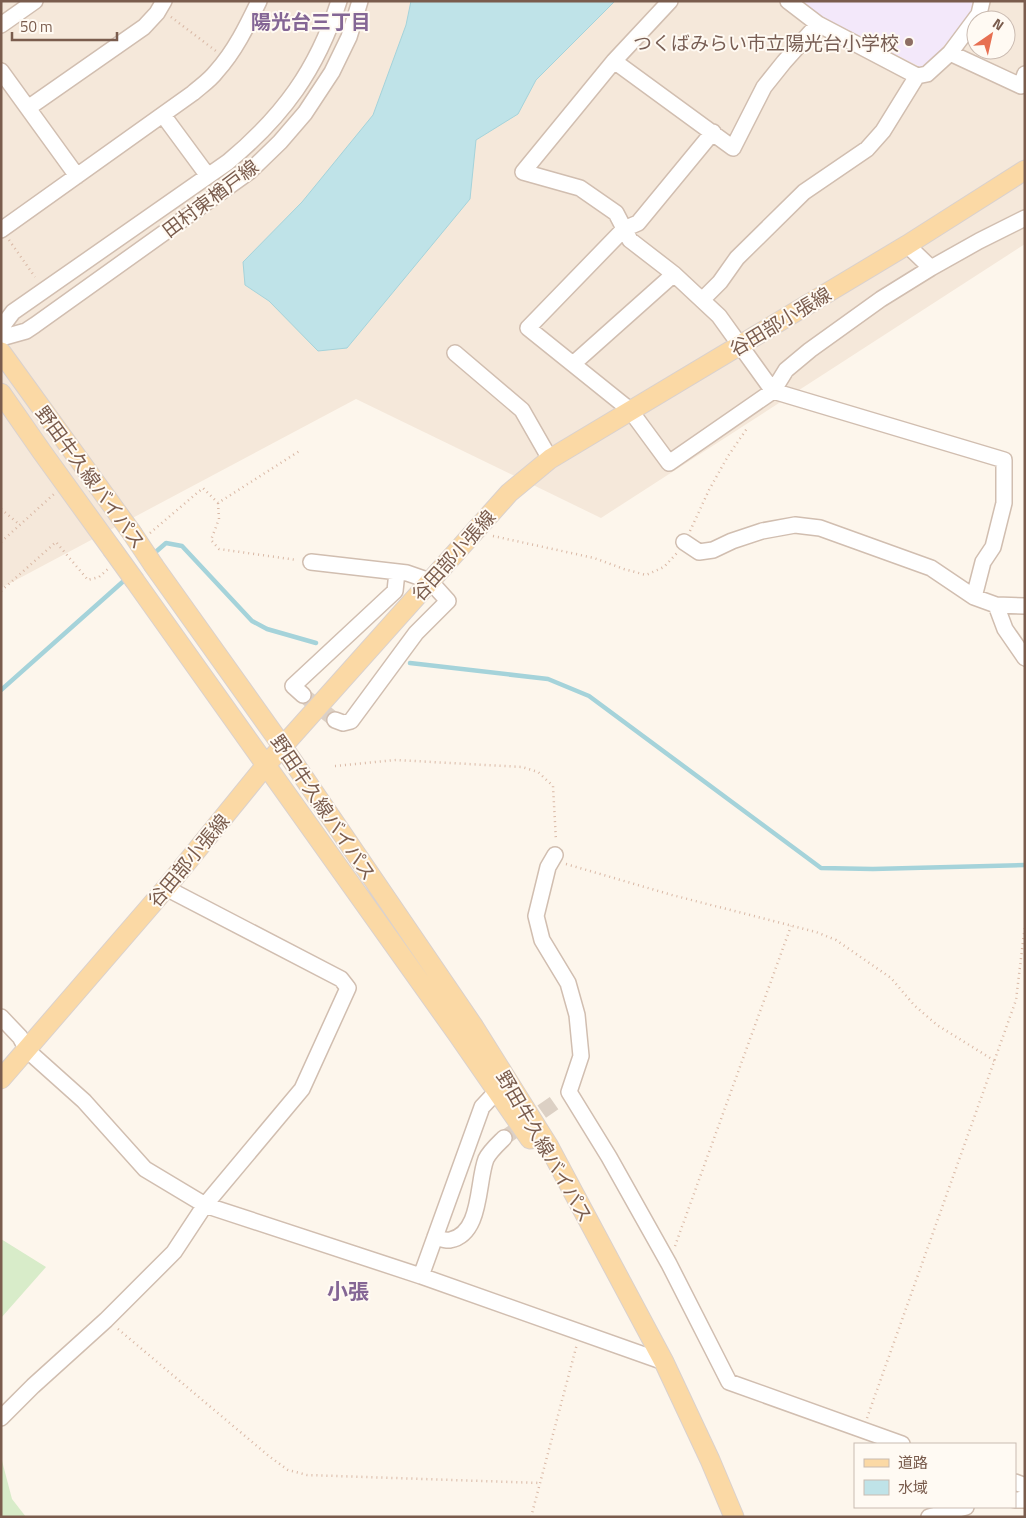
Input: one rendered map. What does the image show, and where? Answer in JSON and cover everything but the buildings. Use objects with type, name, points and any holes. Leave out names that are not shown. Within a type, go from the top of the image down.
[{"type":"main road","name":"谷田部小張線","points":[[1,1079],[166,888],[283,746],[509,493],[550,459],[907,245],[1025,170]]},
{"type":"main road","name":"野田牛久線バイパス","points":[[1,352],[283,746],[474,1027],[548,1145],[664,1362],[710,1460],[734,1517]]},
{"type":"main road","name":"野田牛久線バイパス","points":[[1,393],[497,1091],[620,1280]]},
{"type":"street","points":[[1,25],[34,1]]},
{"type":"street","points":[[2,230],[193,93],[216,72],[241,38],[259,1]]},
{"type":"street","name":"田村東楢戸線","points":[[1,328],[13,312],[228,162],[254,139],[278,114],[301,84],[320,51],[339,1]]},
{"type":"street","name":"田村東楢戸線","points":[[1,338],[26,331],[35,325],[248,172],[280,142],[305,114],[332,72],[349,37],[360,1]]},
{"type":"street","points":[[670,1],[614,62],[524,172],[580,188],[616,214],[630,240],[674,274],[719,316],[773,391],[1004,460],[1004,503],[993,547],[983,562],[974,597]]},
{"type":"street","points":[[788,1],[818,24],[917,76],[927,74],[950,53],[979,14],[982,1]]},
{"type":"street","points":[[28,108],[144,27],[162,5]]},
{"type":"street","points":[[614,62],[733,148],[764,87],[818,24]]},
{"type":"street","points":[[950,53],[1021,86],[1025,74]]},
{"type":"street","points":[[1,71],[77,176]]},
{"type":"street","points":[[702,300],[720,282],[737,258],[804,192],[867,149],[883,131],[917,76]]},
{"type":"street","points":[[163,115],[208,176]]},
{"type":"street","points":[[712,132],[638,223],[624,229],[528,328],[630,410],[669,463],[773,391],[786,370],[810,350],[881,300],[931,268],[1025,218]]},
{"type":"street","points":[[907,245],[931,268]]},
{"type":"street","points":[[573,364],[674,274]]},
{"type":"street","points":[[455,353],[522,410],[550,459]]},
{"type":"street","points":[[684,542],[699,552],[713,550],[732,541],[762,531],[795,525],[820,528],[931,568],[974,597],[996,605],[1025,606]]},
{"type":"street","points":[[311,562],[407,573],[430,581],[448,601],[416,633],[351,721],[342,723],[335,720]]},
{"type":"street","points":[[303,695],[293,686],[395,591],[397,572]]},
{"type":"street","points":[[996,605],[1006,630],[1025,658]]},
{"type":"street","points":[[556,855],[548,866],[536,916],[542,940],[568,983],[577,1015],[581,1056],[565,1096],[609,1157],[669,1264],[729,1382],[899,1443]]},
{"type":"street","points":[[1,1418],[33,1386],[106,1320],[174,1252],[205,1205],[302,1089],[348,988],[341,980],[166,888]]},
{"type":"street","points":[[1,1017],[20,1037],[27,1050],[84,1102],[145,1169],[205,1205],[421,1276],[664,1362]]},
{"type":"street","points":[[421,1276],[482,1107],[497,1091]]},
{"type":"street","points":[[435,1237],[449,1241],[460,1236],[469,1226],[475,1213],[486,1158],[504,1138]]},
{"type":"street","points":[[1016,1482],[1024,1485],[1025,1489]]},
{"type":"street","points":[[929,1517],[962,1508]]},
{"type":"path","points":[[162,5],[226,58]]},
{"type":"path","points":[[2,230],[35,277]]},
{"type":"path","points":[[472,534],[497,536],[571,552],[646,575],[664,567],[684,542],[728,456],[751,423]]},
{"type":"path","points":[[1,542],[55,494]]},
{"type":"path","points":[[218,503],[219,519],[212,540],[219,549],[311,562]]},
{"type":"path","points":[[1,509],[20,525]]},
{"type":"path","points":[[335,766],[396,760],[522,767],[538,772],[553,786],[556,855],[566,864],[672,895],[792,926],[836,940],[891,978],[914,1005],[937,1026],[995,1061]]},
{"type":"path","points":[[862,1431],[1016,1000],[1025,925]]},
{"type":"path","points":[[669,1264],[792,926]]},
{"type":"path","points":[[106,1320],[288,1470],[308,1475],[540,1483]]},
{"type":"path","points":[[530,1517],[580,1332]]},
{"type":"shaded area","points":[[1,1],[1025,1],[1025,244],[601,518],[356,399],[1,588]]},
{"type":"shaded area","name":"つくばみらい市立陽光台小学校","points":[[799,1],[977,1],[974,10],[966,10],[966,20],[924,69],[817,14]]},
{"type":"green space","points":[[1,1239],[46,1267],[1,1318]]},
{"type":"green space","points":[[1,1457],[12,1499],[26,1517],[1,1517]]},
{"type":"water","points":[[411,1],[615,1],[536,80],[518,114],[476,140],[470,199],[347,348],[318,351],[269,301],[245,285],[243,262],[302,202],[373,115],[406,25]]},
{"type":"waterway","points":[[151,556],[166,543],[182,546],[252,621],[267,629],[316,643]]},
{"type":"waterway","points":[[1,690],[127,578]]},
{"type":"waterway","points":[[410,663],[548,679],[589,696],[821,868],[873,869],[1025,865]]},
{"type":"tunnel","points":[[303,695],[335,720]]},
{"type":"tunnel","points":[[504,1138],[560,1099]]},
{"type":"place","name":"つくばみらい市立陽光台小学校","points":[[909,42]]},
{"type":"district","name":"陽光台三丁目","points":[[311,21]]},
{"type":"district","name":"小張","points":[[348,1291]]}]
